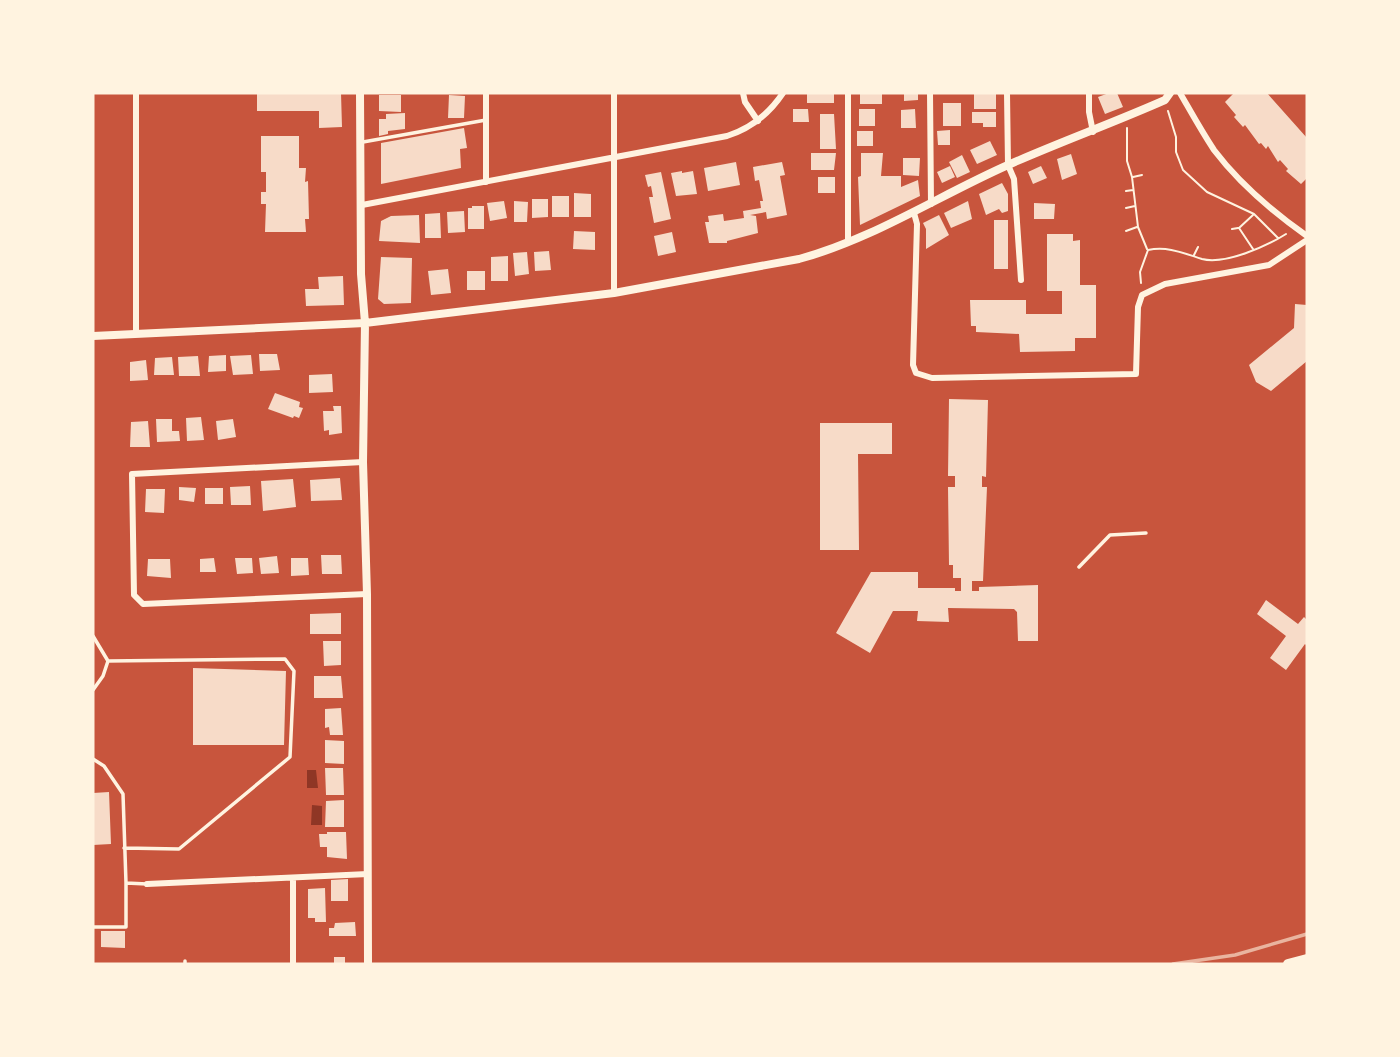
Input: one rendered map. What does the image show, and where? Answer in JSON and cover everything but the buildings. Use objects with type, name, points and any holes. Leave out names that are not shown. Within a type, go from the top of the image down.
[{"type":"main road","points":[[1288,964],[1307,959]]},
{"type":"street","points":[[136,93],[136,334]]},
{"type":"street","points":[[360,93],[361,274],[365,323],[363,462],[367,594],[368,964]]},
{"type":"street","points":[[486,93],[486,182]]},
{"type":"street","points":[[614,93],[614,293]]},
{"type":"street","points":[[743,93],[758,121]]},
{"type":"street","points":[[362,205],[727,136],[741,132],[758,121],[771,111],[783,93]]},
{"type":"street","points":[[848,93],[848,243]]},
{"type":"street","points":[[930,93],[931,204]]},
{"type":"street","points":[[1007,93],[1007,165],[1014,179],[1021,280]]},
{"type":"street","points":[[1089,93],[1088,112],[1093,132]]},
{"type":"street","points":[[914,213],[917,224],[913,365],[916,373],[933,378],[1136,374],[1138,307],[1142,295],[1165,284],[1269,265],[1307,238],[1235,176],[1214,149],[1180,93]]},
{"type":"street","points":[[93,336],[365,323],[614,293],[799,259],[848,243],[914,213],[1007,165],[1093,132],[1167,96]]},
{"type":"street","points":[[363,462],[132,474],[134,595],[143,604],[367,594]]},
{"type":"street","points":[[147,884],[368,874]]},
{"type":"street","points":[[293,878],[293,964]]},
{"type":"lane","points":[[360,142],[486,120]]},
{"type":"lane","points":[[1079,567],[1110,535],[1146,533]]},
{"type":"lane","points":[[93,636],[108,661],[103,676],[93,690]]},
{"type":"lane","points":[[108,661],[285,659],[294,671],[290,757],[179,849],[124,848]]},
{"type":"lane","points":[[93,759],[104,766],[123,794],[127,927],[93,927]]},
{"type":"lane","points":[[126,883],[147,884]]},
{"type":"path","points":[[1167,96],[1176,137],[1176,152],[1183,170],[1207,192],[1254,214],[1279,239]]},
{"type":"path","points":[[1126,117],[1128,165],[1138,227],[1148,250],[1140,272],[1142,295]]},
{"type":"path","points":[[1124,166],[1128,165]]},
{"type":"path","points":[[1132,177],[1142,175]]},
{"type":"path","points":[[1126,191],[1133,189]]},
{"type":"path","points":[[1135,201],[1141,200]]},
{"type":"path","points":[[1126,208],[1136,206]]},
{"type":"path","points":[[1232,229],[1239,228],[1254,214]]},
{"type":"path","points":[[1126,231],[1138,227]]},
{"type":"path","points":[[1239,228],[1254,250]]},
{"type":"path","points":[[1148,250],[1159,248],[1180,251],[1204,260],[1215,260],[1254,250],[1296,228]]},
{"type":"path","points":[[1194,256],[1198,247]]},
{"type":"shaded area","points":[[307,770],[316,770],[318,788],[307,788]]},
{"type":"shaded area","points":[[312,805],[322,806],[322,825],[311,825]]},
{"type":"railway","points":[[1173,964],[1235,955],[1307,934]]}]
